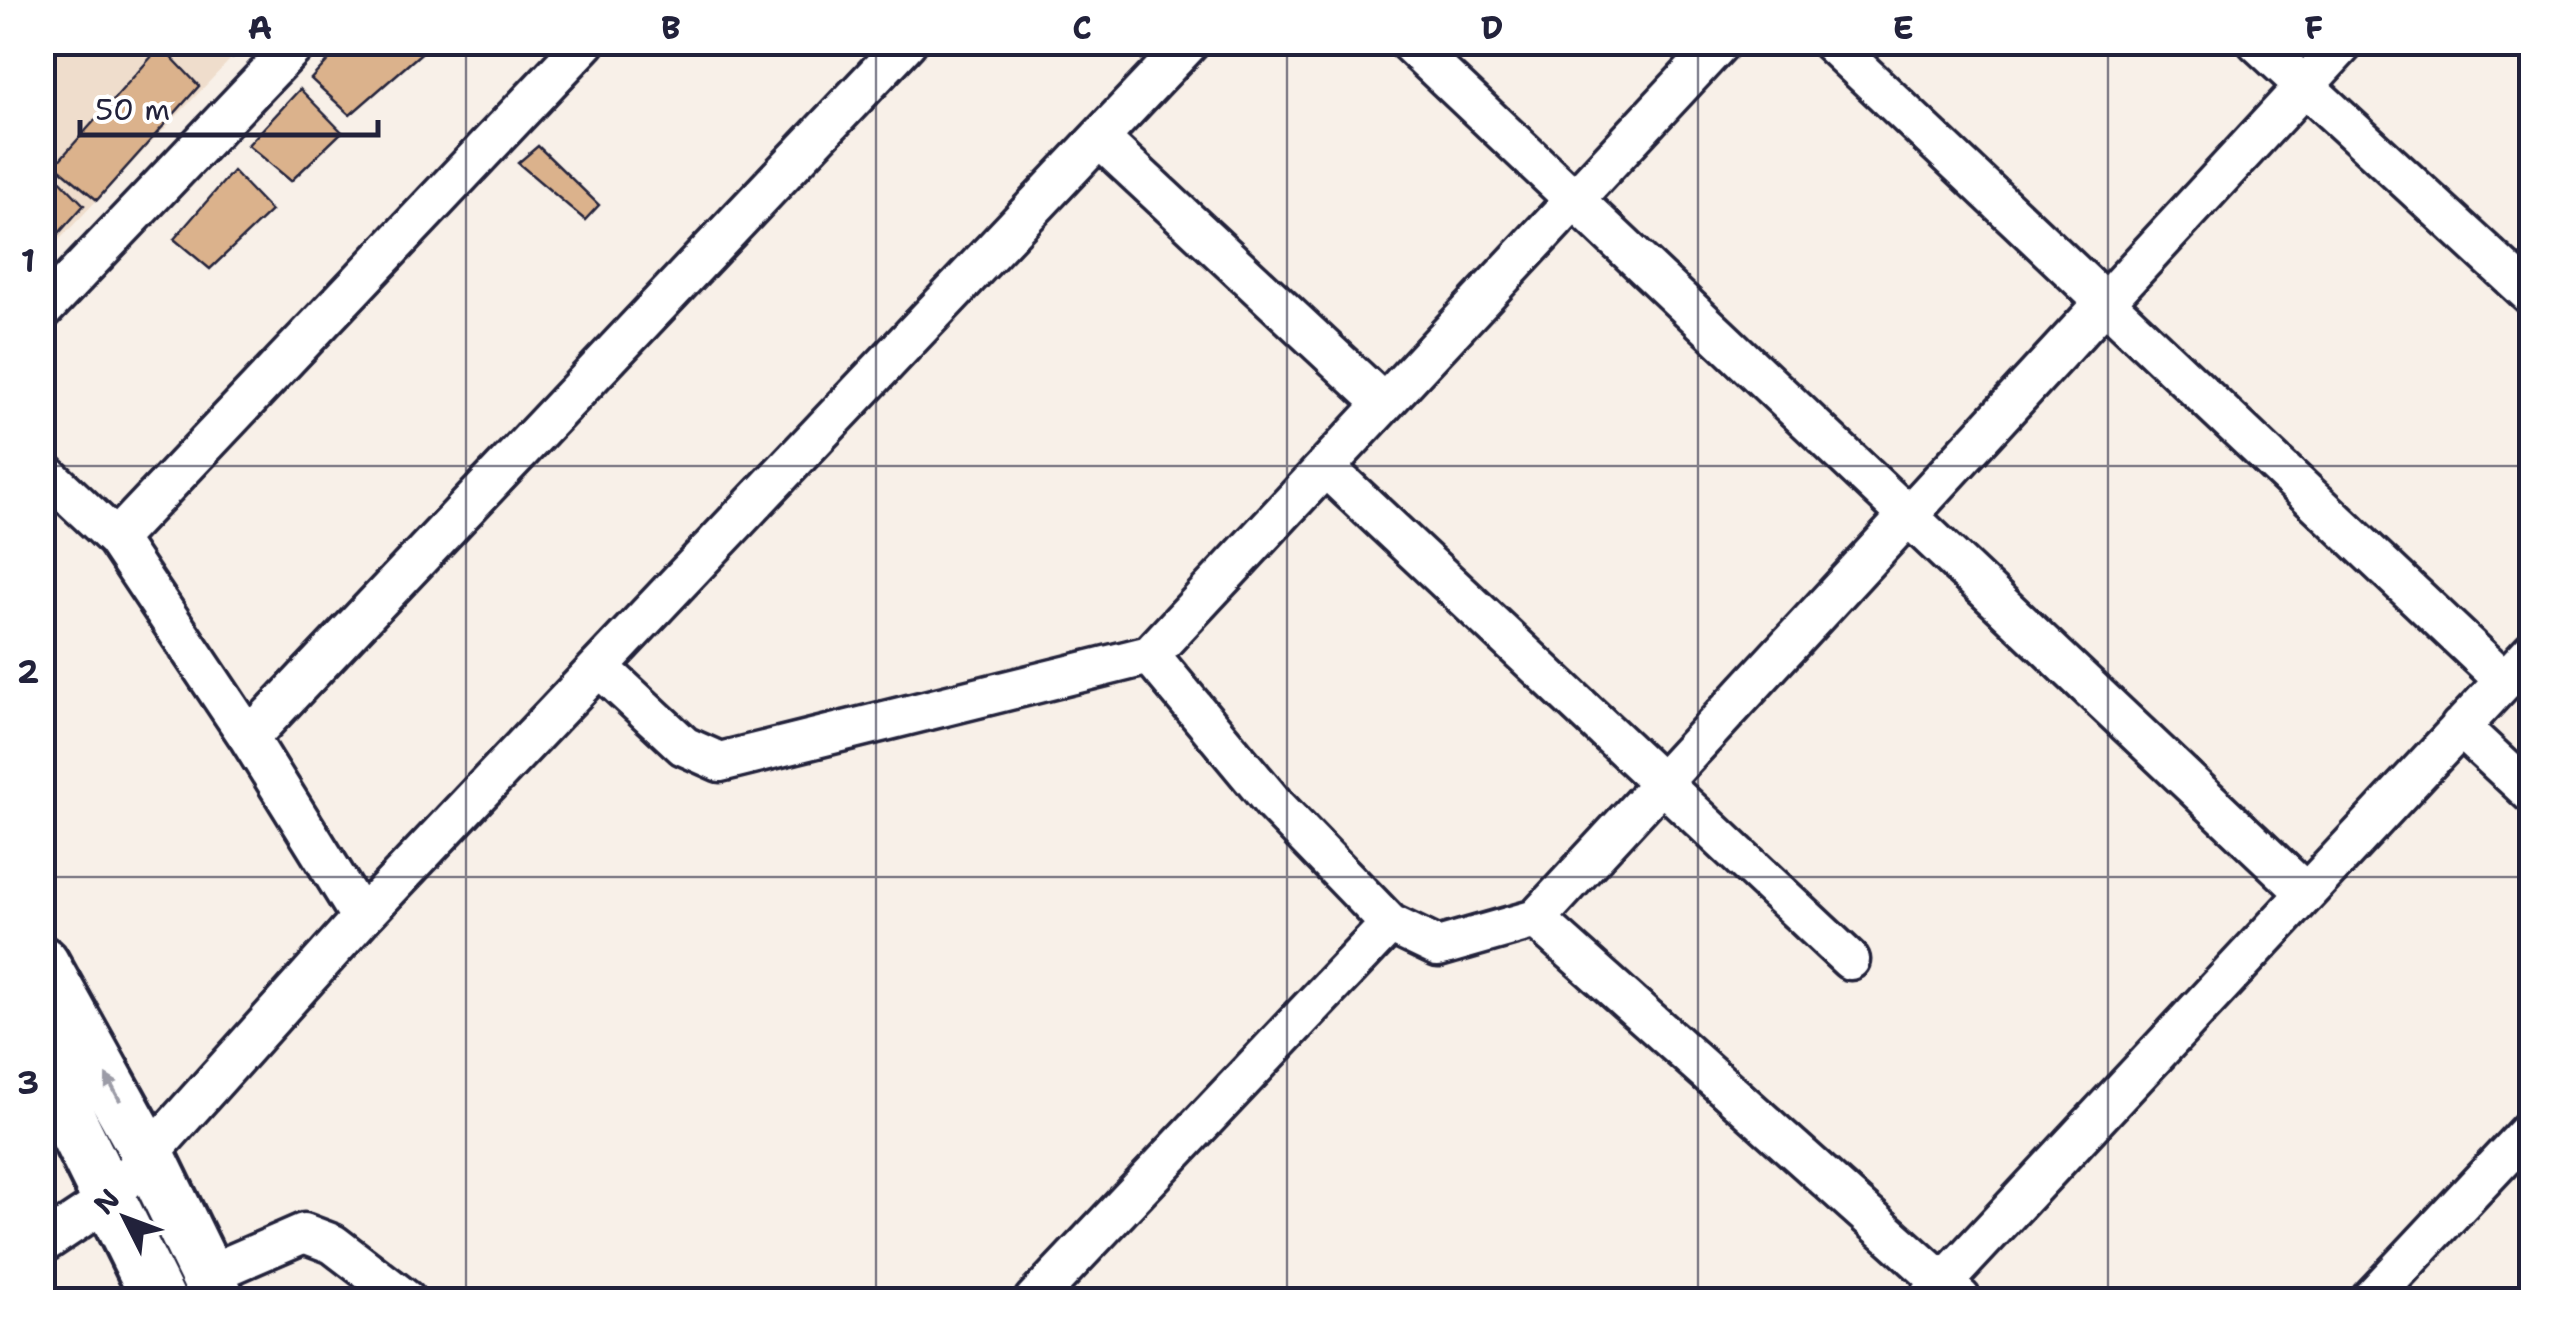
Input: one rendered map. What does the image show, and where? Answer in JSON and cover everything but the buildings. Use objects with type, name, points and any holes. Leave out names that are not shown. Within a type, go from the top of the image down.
[{"type":"main road","points":[[42,962],[148,1154],[213,1288]]},
{"type":"main road","points":[[42,1064],[159,1300]]},
{"type":"street","points":[[42,311],[298,42]]},
{"type":"street","points":[[116,539],[586,42]]},
{"type":"street","points":[[249,738],[907,42]]},
{"type":"street","points":[[42,1244],[108,1200],[361,918],[1190,42]]},
{"type":"street","points":[[1408,42],[2306,893]]},
{"type":"street","points":[[599,667],[684,746],[720,762],[1150,655],[1721,42]]},
{"type":"street","points":[[1830,42],[2504,680]]},
{"type":"street","points":[[2257,42],[2530,293]]},
{"type":"street","points":[[1150,655],[1274,804],[1390,924],[1438,947],[1536,920],[2345,42]]},
{"type":"street","points":[[1100,138],[1384,404]]},
{"type":"street","points":[[1325,467],[1850,960]]},
{"type":"street","points":[[42,470],[116,539],[249,738],[361,918]]},
{"type":"street","points":[[1536,920],[1944,1295],[2306,893],[2532,651]]},
{"type":"street","points":[[2460,728],[2532,794]]},
{"type":"street","points":[[1034,1300],[1390,924]]},
{"type":"street","points":[[2370,1300],[2532,1127]]},
{"type":"street","points":[[213,1288],[304,1233],[333,1244],[406,1300]]},
{"type":"shaded area","points":[[43,43],[246,43],[43,257]]}]
